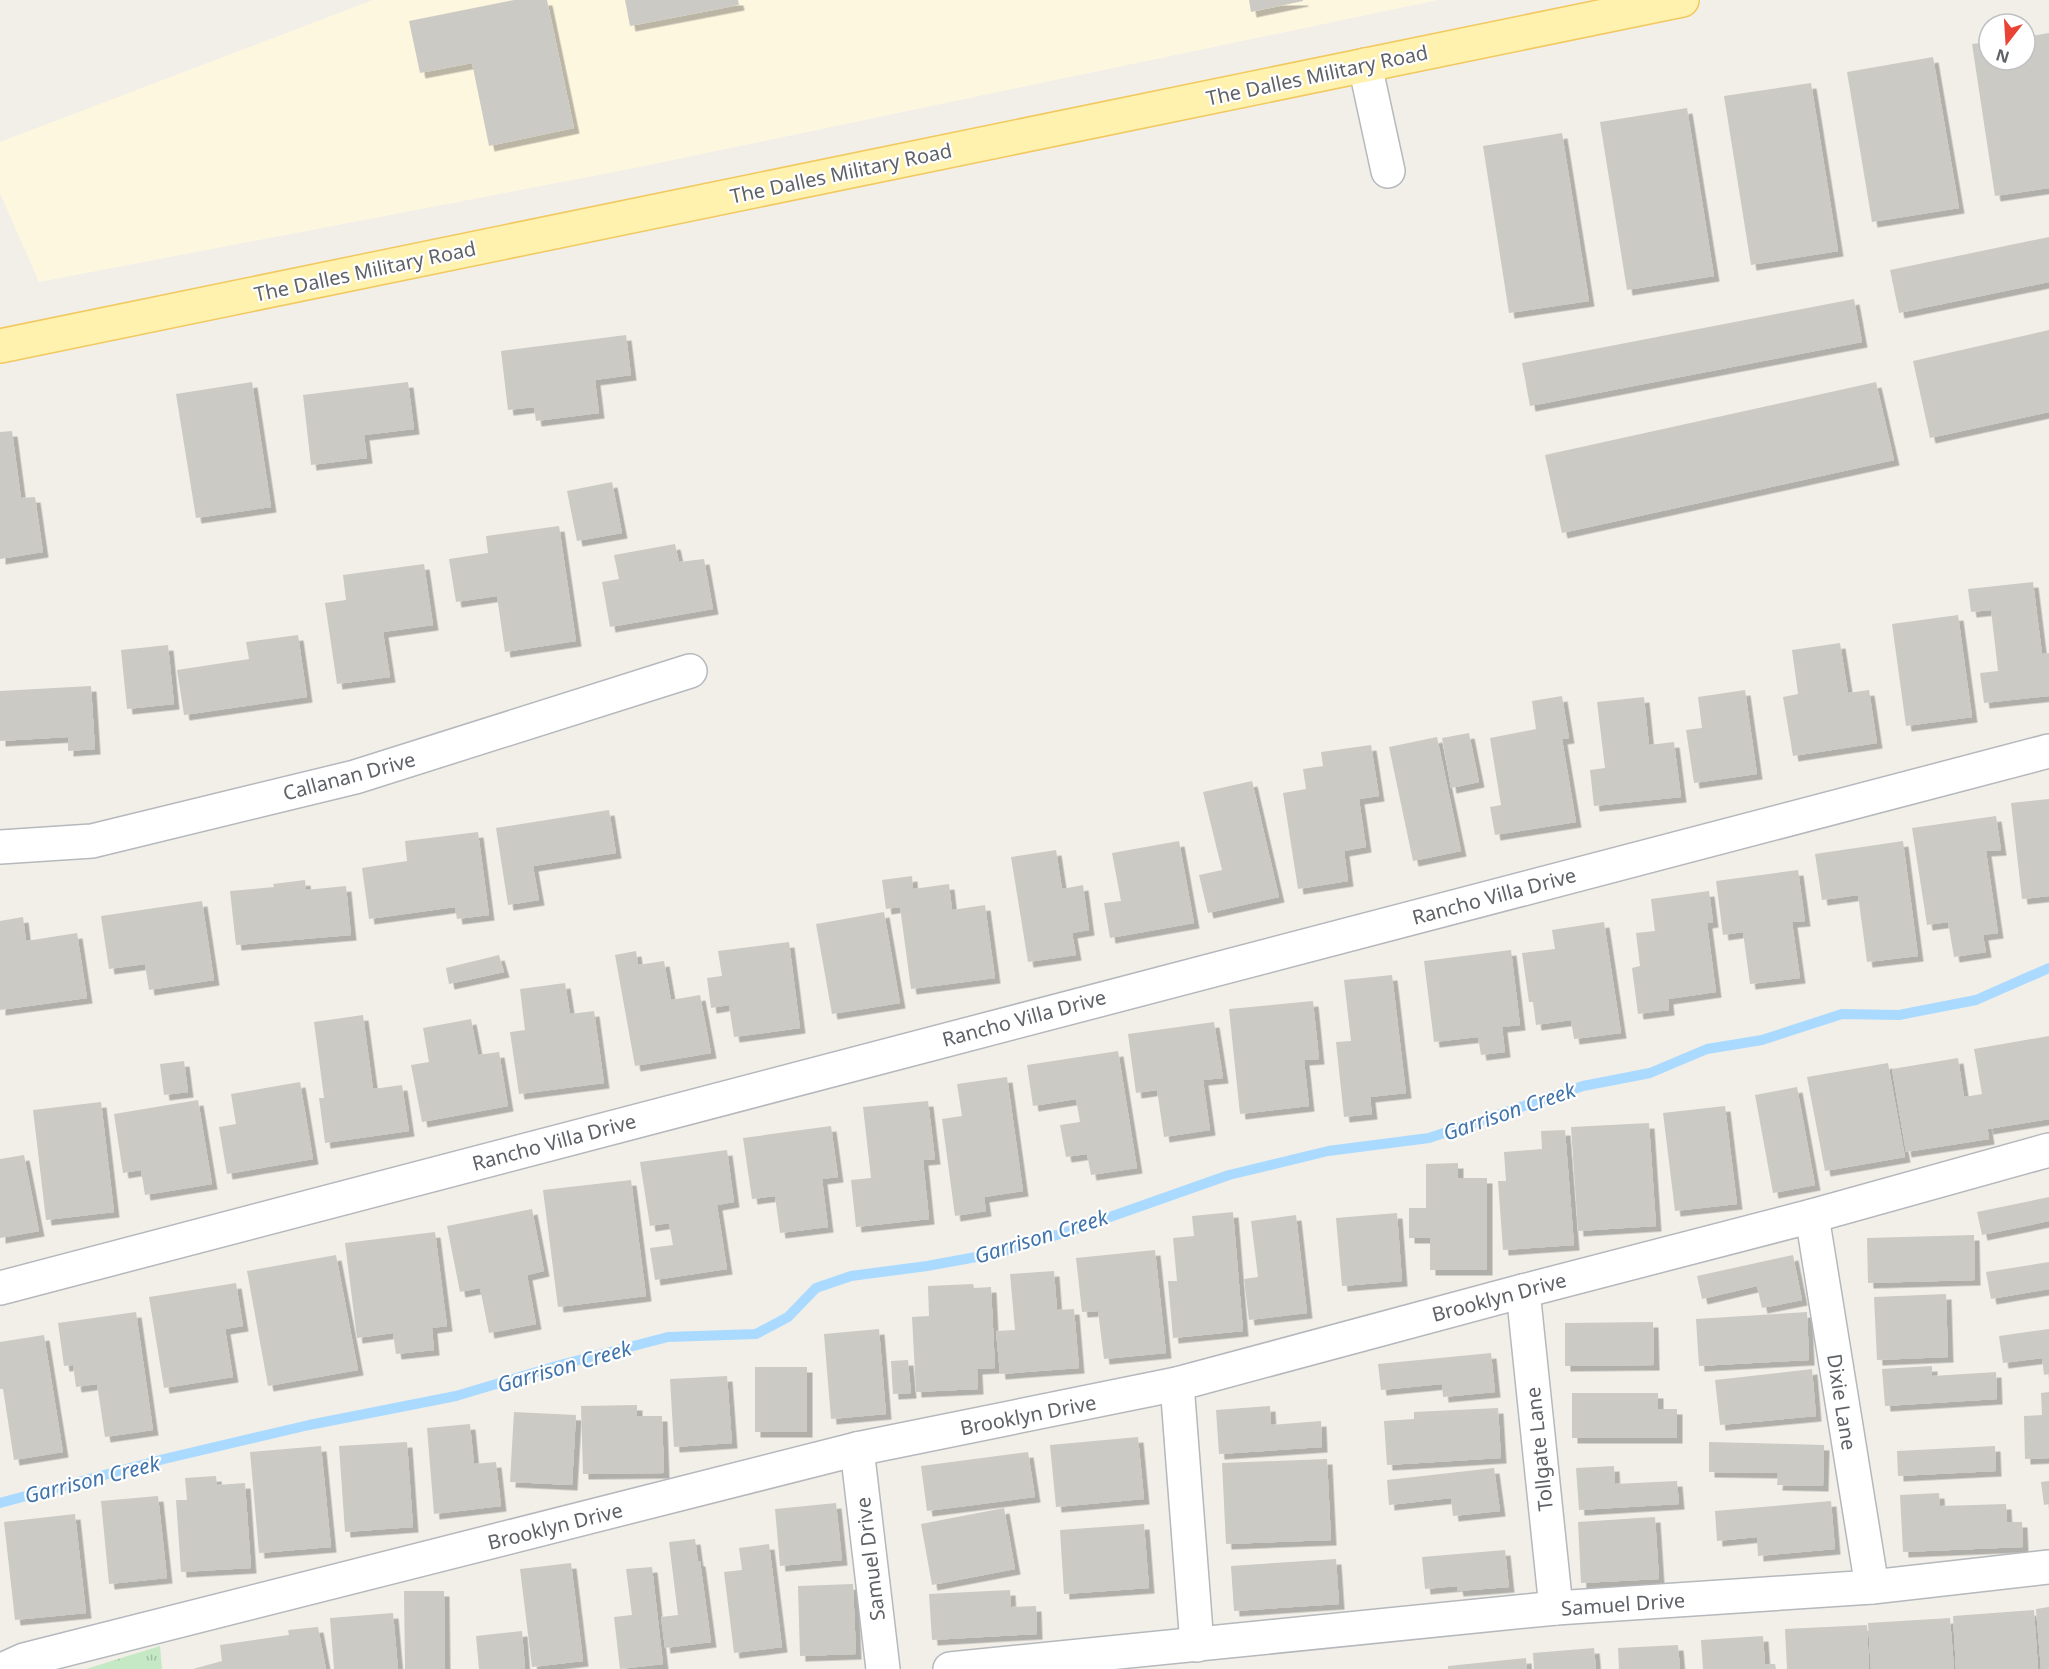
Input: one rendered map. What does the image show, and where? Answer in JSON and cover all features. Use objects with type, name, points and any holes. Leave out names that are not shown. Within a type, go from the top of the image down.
[{"type":"main road","name":"The Dalles Military Road","points":[[0,345],[1682,0]]},
{"type":"street","points":[[1365,65],[1388,171]]},
{"type":"street","name":"Callanan Drive","points":[[0,847],[93,841],[355,777],[690,671]]},
{"type":"street","name":"Rancho Villa Drive","points":[[0,1288],[2049,751]]},
{"type":"street","name":"Brooklyn Drive","points":[[4,1669],[24,1660],[857,1449],[1177,1384],[1812,1216],[2049,1150]]},
{"type":"street","name":"Dixie Lane","points":[[1812,1216],[1872,1587]]},
{"type":"street","name":"Tollgate Lane","points":[[1522,1291],[1556,1608]]},
{"type":"street","points":[[1177,1384],[1197,1645]]},
{"type":"street","name":"Samuel Drive","points":[[857,1449],[883,1669]]},
{"type":"street","name":"Samuel Drive","points":[[950,1669],[1556,1608],[1872,1587],[2049,1567]]},
{"type":"shaded area","points":[[373,0],[1438,0],[635,168],[39,282],[0,193],[0,142]]},
{"type":"green space","points":[[160,1646],[162,1669],[86,1669]]},
{"type":"building","points":[[514,0],[547,0],[574,128],[489,146],[472,63],[420,73],[409,21]]},
{"type":"building","points":[[625,0],[738,0],[739,5],[630,26]]},
{"type":"building","points":[[1249,0],[1303,0],[1303,1],[1251,12]]},
{"type":"building","points":[[2049,33],[2049,188],[1995,196],[1972,44],[1977,43],[1977,72],[2037,72],[2037,35]]},
{"type":"building","points":[[1933,57],[1959,208],[1872,222],[1847,72]]},
{"type":"building","points":[[1811,83],[1838,251],[1751,265],[1724,96]]},
{"type":"building","points":[[1687,108],[1714,276],[1627,290],[1600,122]]},
{"type":"building","points":[[1562,133],[1589,301],[1509,313],[1483,146]]},
{"type":"building","points":[[2049,237],[2049,282],[1899,313],[1890,270]]},
{"type":"building","points":[[1854,299],[1862,342],[1530,406],[1522,363]]},
{"type":"building","points":[[2049,330],[2049,412],[1930,438],[1913,361]]},
{"type":"building","points":[[626,335],[631,375],[595,380],[599,413],[536,421],[534,407],[508,410],[501,351]]},
{"type":"building","points":[[252,382],[271,507],[196,518],[176,394]]},
{"type":"building","points":[[408,382],[414,429],[364,435],[367,458],[311,465],[303,395]]},
{"type":"building","points":[[1876,382],[1894,460],[1562,533],[1545,455]]},
{"type":"building","points":[[12,431],[21,498],[35,497],[43,552],[0,559],[0,432]]},
{"type":"building","points":[[612,482],[622,533],[577,541],[567,491]]},
{"type":"building","points":[[559,526],[576,641],[505,652],[497,596],[456,602],[449,559],[488,553],[486,536]]},
{"type":"building","points":[[675,544],[679,562],[704,559],[713,609],[610,627],[602,582],[619,579],[614,555]]},
{"type":"building","points":[[424,564],[433,625],[383,632],[390,677],[337,684],[325,603],[346,600],[343,575]]},
{"type":"building","points":[[2033,582],[2042,654],[2049,653],[2049,696],[1984,703],[1980,673],[1998,671],[1991,610],[1971,612],[1968,589]]},
{"type":"building","points":[[1958,615],[1972,717],[1906,726],[1892,624]]},
{"type":"building","points":[[298,635],[307,697],[184,715],[177,670],[249,659],[246,642]]},
{"type":"building","points":[[1840,643],[1848,693],[1869,690],[1877,743],[1793,756],[1783,697],[1798,694],[1792,650]]},
{"type":"building","points":[[168,645],[174,704],[127,709],[121,650]]},
{"type":"building","points":[[91,686],[95,749],[68,751],[68,737],[0,741],[0,691]]},
{"type":"building","points":[[1745,690],[1757,774],[1694,783],[1686,730],[1702,728],[1698,697]]},
{"type":"building","points":[[1562,696],[1569,738],[1562,739],[1576,822],[1495,835],[1490,807],[1501,805],[1490,738],[1536,729],[1532,701]]},
{"type":"building","points":[[1644,697],[1649,745],[1674,742],[1681,797],[1594,806],[1590,770],[1605,768],[1597,702]]},
{"type":"building","points":[[1469,733],[1479,782],[1451,788],[1442,738]]},
{"type":"building","points":[[1437,737],[1461,851],[1413,861],[1389,747]]},
{"type":"building","points":[[1371,745],[1379,796],[1359,799],[1366,847],[1344,851],[1348,881],[1298,889],[1283,793],[1306,789],[1303,769],[1323,766],[1321,752]]},
{"type":"building","points":[[1252,781],[1279,897],[1208,913],[1199,875],[1222,870],[1203,792]]},
{"type":"building","points":[[2049,799],[2049,896],[2022,899],[2011,803]]},
{"type":"building","points":[[609,810],[616,853],[533,866],[539,900],[508,905],[496,828]]},
{"type":"building","points":[[1996,816],[2001,850],[1986,851],[1998,933],[1983,935],[1986,952],[1954,957],[1948,922],[1927,925],[1912,828]]},
{"type":"building","points":[[478,832],[489,915],[457,919],[455,907],[369,919],[362,868],[407,861],[405,841]]},
{"type":"building","points":[[1179,841],[1194,923],[1110,938],[1104,903],[1121,901],[1112,853]]},
{"type":"building","points":[[1903,841],[1918,956],[1867,962],[1858,895],[1822,900],[1815,854]]},
{"type":"building","points":[[1056,850],[1062,889],[1083,885],[1089,930],[1072,933],[1076,955],[1028,962],[1011,857]]},
{"type":"building","points":[[1798,870],[1805,921],[1792,922],[1800,978],[1750,984],[1743,932],[1723,935],[1716,881]]},
{"type":"building","points":[[912,876],[913,889],[949,884],[952,910],[985,905],[995,978],[911,989],[900,907],[886,909],[882,880]]},
{"type":"building","points":[[305,880],[306,890],[346,886],[351,935],[236,945],[230,891],[274,887],[273,884]]},
{"type":"building","points":[[1709,891],[1713,922],[1707,923],[1716,992],[1668,999],[1669,1010],[1638,1014],[1632,968],[1640,966],[1636,933],[1655,931],[1651,899]]},
{"type":"building","points":[[202,901],[214,980],[149,990],[145,964],[109,969],[101,916]]},
{"type":"building","points":[[884,912],[900,1003],[832,1014],[816,924]]},
{"type":"building","points":[[23,917],[26,941],[77,933],[87,998],[0,1010],[0,921]]},
{"type":"building","points":[[1604,922],[1621,1033],[1574,1039],[1571,1020],[1536,1025],[1533,1002],[1529,1002],[1522,953],[1555,949],[1552,930]]},
{"type":"building","points":[[789,942],[800,1028],[734,1037],[729,1005],[711,1008],[707,978],[722,976],[718,951]]},
{"type":"building","points":[[1511,950],[1520,1025],[1502,1027],[1505,1052],[1481,1055],[1478,1037],[1434,1042],[1424,961]]},
{"type":"building","points":[[636,951],[638,965],[664,961],[671,1000],[700,995],[711,1053],[635,1066],[615,955]]},
{"type":"building","points":[[499,955],[504,972],[449,984],[446,968]]},
{"type":"building","points":[[1392,975],[1406,1093],[1370,1097],[1372,1114],[1344,1117],[1336,1042],[1351,1041],[1344,980]]},
{"type":"building","points":[[565,983],[570,1014],[594,1011],[604,1083],[519,1094],[510,1032],[525,1030],[520,989]]},
{"type":"building","points":[[1313,1001],[1319,1059],[1304,1060],[1309,1106],[1240,1114],[1229,1009]]},
{"type":"building","points":[[363,1015],[373,1089],[402,1085],[409,1131],[325,1143],[319,1098],[324,1098],[314,1022]]},
{"type":"building","points":[[471,1019],[478,1055],[499,1052],[508,1106],[422,1122],[411,1065],[429,1062],[423,1028]]},
{"type":"building","points":[[1214,1022],[1223,1078],[1203,1080],[1210,1130],[1164,1137],[1157,1090],[1136,1093],[1128,1034]]},
{"type":"building","points":[[2049,1036],[2049,1119],[1988,1129],[1986,1119],[1989,1139],[1906,1152],[1892,1069],[1958,1058],[1964,1097],[1982,1094],[1974,1049]]},
{"type":"building","points":[[1118,1051],[1137,1168],[1091,1175],[1087,1154],[1066,1157],[1060,1125],[1080,1122],[1076,1099],[1033,1106],[1027,1065]]},
{"type":"building","points":[[184,1061],[188,1092],[164,1095],[160,1064]]},
{"type":"building","points":[[1888,1063],[1905,1157],[1825,1171],[1807,1077]]},
{"type":"building","points":[[1007,1077],[1023,1191],[984,1197],[986,1211],[955,1216],[942,1119],[962,1116],[957,1084]]},
{"type":"building","points":[[300,1082],[313,1159],[227,1174],[219,1127],[236,1124],[231,1094]]},
{"type":"building","points":[[1797,1087],[1815,1185],[1773,1193],[1755,1095]]},
{"type":"building","points":[[198,1100],[212,1184],[145,1195],[141,1170],[123,1173],[114,1114]]},
{"type":"building","points":[[928,1101],[935,1159],[923,1160],[929,1219],[856,1227],[851,1180],[871,1178],[863,1107]]},
{"type":"building","points":[[101,1102],[114,1212],[46,1220],[33,1110]]},
{"type":"building","points":[[1725,1106],[1737,1204],[1675,1211],[1663,1113]]},
{"type":"building","points":[[1649,1123],[1656,1226],[1578,1231],[1571,1127]]},
{"type":"building","points":[[831,1126],[838,1177],[822,1179],[828,1227],[780,1233],[775,1196],[752,1199],[743,1138]]},
{"type":"building","points":[[1565,1130],[1574,1245],[1503,1250],[1498,1181],[1506,1181],[1504,1152],[1542,1149],[1541,1131]]},
{"type":"building","points":[[727,1150],[734,1202],[717,1205],[727,1269],[655,1280],[650,1248],[673,1245],[669,1223],[650,1226],[640,1162]]},
{"type":"building","points":[[24,1155],[39,1231],[0,1238],[0,1159]]},
{"type":"building","points":[[1458,1163],[1458,1178],[1487,1178],[1487,1270],[1430,1270],[1430,1238],[1409,1238],[1409,1208],[1426,1208],[1426,1164]]},
{"type":"building","points":[[631,1180],[646,1296],[558,1307],[543,1190]]},
{"type":"building","points":[[2049,1197],[2049,1221],[1982,1235],[1977,1212]]},
{"type":"building","points":[[532,1209],[544,1271],[527,1275],[536,1324],[489,1333],[480,1288],[460,1292],[447,1226]]},
{"type":"building","points":[[1233,1212],[1243,1331],[1173,1338],[1168,1281],[1177,1281],[1173,1238],[1194,1236],[1192,1216]]},
{"type":"building","points":[[1397,1213],[1402,1281],[1342,1286],[1336,1218]]},
{"type":"building","points":[[1296,1215],[1307,1313],[1249,1320],[1244,1279],[1258,1277],[1251,1221]]},
{"type":"building","points":[[435,1232],[447,1326],[432,1328],[434,1350],[396,1354],[393,1333],[357,1338],[345,1243]]},
{"type":"building","points":[[1974,1235],[1975,1280],[1868,1283],[1867,1238]]},
{"type":"building","points":[[1155,1250],[1166,1353],[1104,1359],[1098,1311],[1082,1312],[1076,1258]]},
{"type":"building","points":[[336,1255],[358,1370],[268,1386],[247,1271]]},
{"type":"building","points":[[1793,1255],[1802,1300],[1762,1308],[1757,1286],[1702,1299],[1697,1276]]},
{"type":"building","points":[[2049,1262],[2049,1289],[1991,1299],[1986,1272]]},
{"type":"building","points":[[1054,1271],[1057,1310],[1074,1309],[1079,1368],[1000,1374],[996,1331],[1015,1330],[1010,1274]]},
{"type":"building","points":[[236,1283],[243,1326],[225,1329],[233,1377],[164,1388],[149,1297]]},
{"type":"building","points":[[973,1284],[974,1288],[991,1287],[995,1368],[977,1369],[978,1389],[916,1392],[912,1317],[929,1316],[928,1286]]},
{"type":"building","points":[[1946,1294],[1948,1357],[1877,1360],[1874,1297]]},
{"type":"building","points":[[136,1312],[153,1430],[105,1437],[97,1384],[76,1387],[73,1365],[64,1366],[58,1323]]},
{"type":"building","points":[[1807,1312],[1809,1360],[1699,1366],[1696,1319]]},
{"type":"building","points":[[1653,1322],[1654,1365],[1565,1366],[1565,1323]]},
{"type":"building","points":[[879,1329],[886,1414],[831,1419],[824,1334]]},
{"type":"building","points":[[2049,1329],[2049,1374],[2044,1375],[2042,1358],[2003,1363],[1999,1336]]},
{"type":"building","points":[[44,1335],[63,1452],[14,1460],[3,1389],[0,1389],[0,1342]]},
{"type":"building","points":[[1491,1353],[1495,1392],[1443,1397],[1442,1384],[1381,1390],[1378,1364]]},
{"type":"building","points":[[908,1360],[911,1393],[893,1394],[891,1361]]},
{"type":"building","points":[[1932,1366],[1932,1376],[1996,1372],[1997,1399],[1885,1406],[1882,1369]]},
{"type":"building","points":[[755,1367],[807,1367],[807,1432],[755,1432]]},
{"type":"building","points":[[1812,1369],[1816,1416],[1720,1425],[1715,1380]]},
{"type":"building","points":[[727,1376],[732,1443],[674,1447],[670,1379]]},
{"type":"building","points":[[2049,1392],[2049,1458],[2025,1459],[2024,1416],[2042,1415],[2041,1393]]},
{"type":"building","points":[[1572,1393],[1658,1393],[1658,1409],[1677,1409],[1677,1438],[1572,1438]]},
{"type":"building","points":[[637,1405],[637,1416],[662,1416],[664,1473],[583,1474],[581,1406]]},
{"type":"building","points":[[1270,1406],[1271,1425],[1321,1421],[1322,1447],[1219,1454],[1216,1410]]},
{"type":"building","points":[[1498,1408],[1501,1458],[1387,1465],[1384,1421],[1414,1419],[1414,1412]]},
{"type":"building","points":[[514,1412],[576,1415],[572,1485],[510,1482]]},
{"type":"building","points":[[470,1424],[474,1464],[496,1462],[501,1506],[434,1514],[427,1428]]},
{"type":"building","points":[[1138,1437],[1144,1499],[1056,1507],[1050,1445]]},
{"type":"building","points":[[407,1442],[413,1527],[345,1532],[339,1446]]},
{"type":"building","points":[[1709,1442],[1824,1445],[1823,1486],[1777,1485],[1778,1473],[1709,1472]]},
{"type":"building","points":[[321,1446],[331,1547],[259,1553],[250,1452]]},
{"type":"building","points":[[1995,1446],[1996,1471],[1898,1476],[1897,1451]]},
{"type":"building","points":[[1028,1452],[1035,1497],[927,1511],[921,1466]]},
{"type":"building","points":[[1327,1459],[1331,1540],[1226,1544],[1222,1463]]},
{"type":"building","points":[[1614,1466],[1615,1484],[1677,1481],[1679,1504],[1579,1510],[1576,1468]]},
{"type":"building","points":[[1494,1468],[1500,1511],[1453,1516],[1451,1498],[1389,1505],[1387,1480]]},
{"type":"building","points":[[216,1476],[217,1485],[245,1483],[251,1568],[181,1572],[176,1500],[187,1500],[185,1478]]},
{"type":"building","points":[[2049,1481],[2049,1504],[2044,1505],[2041,1482]]},
{"type":"building","points":[[1939,1493],[1940,1506],[2006,1504],[2007,1522],[2022,1522],[2023,1547],[1903,1552],[1900,1495]]},
{"type":"building","points":[[158,1496],[167,1578],[109,1584],[101,1501]]},
{"type":"building","points":[[1831,1501],[1835,1549],[1758,1556],[1757,1537],[1717,1541],[1715,1511]]},
{"type":"building","points":[[836,1503],[842,1560],[780,1566],[775,1509]]},
{"type":"building","points":[[1004,1508],[1015,1569],[932,1585],[921,1524]]},
{"type":"building","points":[[75,1514],[86,1613],[15,1620],[4,1522]]},
{"type":"building","points":[[1655,1517],[1659,1579],[1581,1583],[1578,1522]]},
{"type":"building","points":[[1144,1524],[1149,1588],[1064,1594],[1060,1530]]},
{"type":"building","points":[[695,1539],[711,1642],[665,1648],[661,1617],[678,1615],[669,1542]]},
{"type":"building","points":[[769,1544],[782,1647],[734,1653],[724,1572],[742,1570],[739,1548]]},
{"type":"building","points":[[1505,1550],[1509,1587],[1458,1591],[1457,1586],[1425,1589],[1422,1557]]},
{"type":"building","points":[[1336,1559],[1339,1604],[1234,1611],[1231,1566]]},
{"type":"building","points":[[571,1563],[583,1661],[532,1667],[520,1569]]},
{"type":"building","points":[[652,1567],[663,1664],[620,1669],[614,1617],[632,1615],[626,1569]]},
{"type":"building","points":[[853,1584],[856,1654],[800,1656],[798,1586]]},
{"type":"building","points":[[1010,1590],[1011,1607],[1036,1606],[1037,1634],[932,1640],[929,1594]]},
{"type":"building","points":[[404,1591],[444,1591],[445,1669],[405,1669]]},
{"type":"building","points":[[2049,1607],[2049,1669],[2041,1669],[2036,1609]]},
{"type":"building","points":[[2034,1610],[2038,1669],[1956,1669],[1953,1616]]},
{"type":"building","points":[[393,1613],[398,1669],[334,1669],[330,1618]]},
{"type":"building","points":[[1950,1618],[1954,1669],[1871,1669],[1868,1623]]},
{"type":"building","points":[[1867,1625],[1869,1669],[1787,1669],[1785,1629]]},
{"type":"building","points":[[318,1627],[326,1669],[193,1669],[222,1661],[220,1645],[289,1635],[288,1630]]},
{"type":"building","points":[[522,1631],[525,1669],[479,1669],[476,1636]]},
{"type":"building","points":[[1763,1636],[1765,1664],[1775,1664],[1776,1669],[1703,1669],[1701,1640]]},
{"type":"building","points":[[1678,1645],[1680,1669],[1619,1669],[1618,1648]]},
{"type":"building","points":[[1594,1648],[1596,1669],[1534,1669],[1533,1653]]},
{"type":"building","points":[[1526,1658],[1527,1669],[1448,1669],[1448,1666]]},
{"type":"waterway","name":"Garrison Creek","points":[[0,1503],[164,1459],[309,1425],[456,1396],[560,1365],[668,1337],[756,1334],[788,1317],[816,1288],[851,1276],[927,1266],[998,1253],[1073,1230],[1229,1175],[1328,1151],[1429,1138],[1583,1086],[1650,1073],[1707,1049],[1762,1040],[1842,1014],[1899,1015],[1976,1000],[2049,968]]}]
